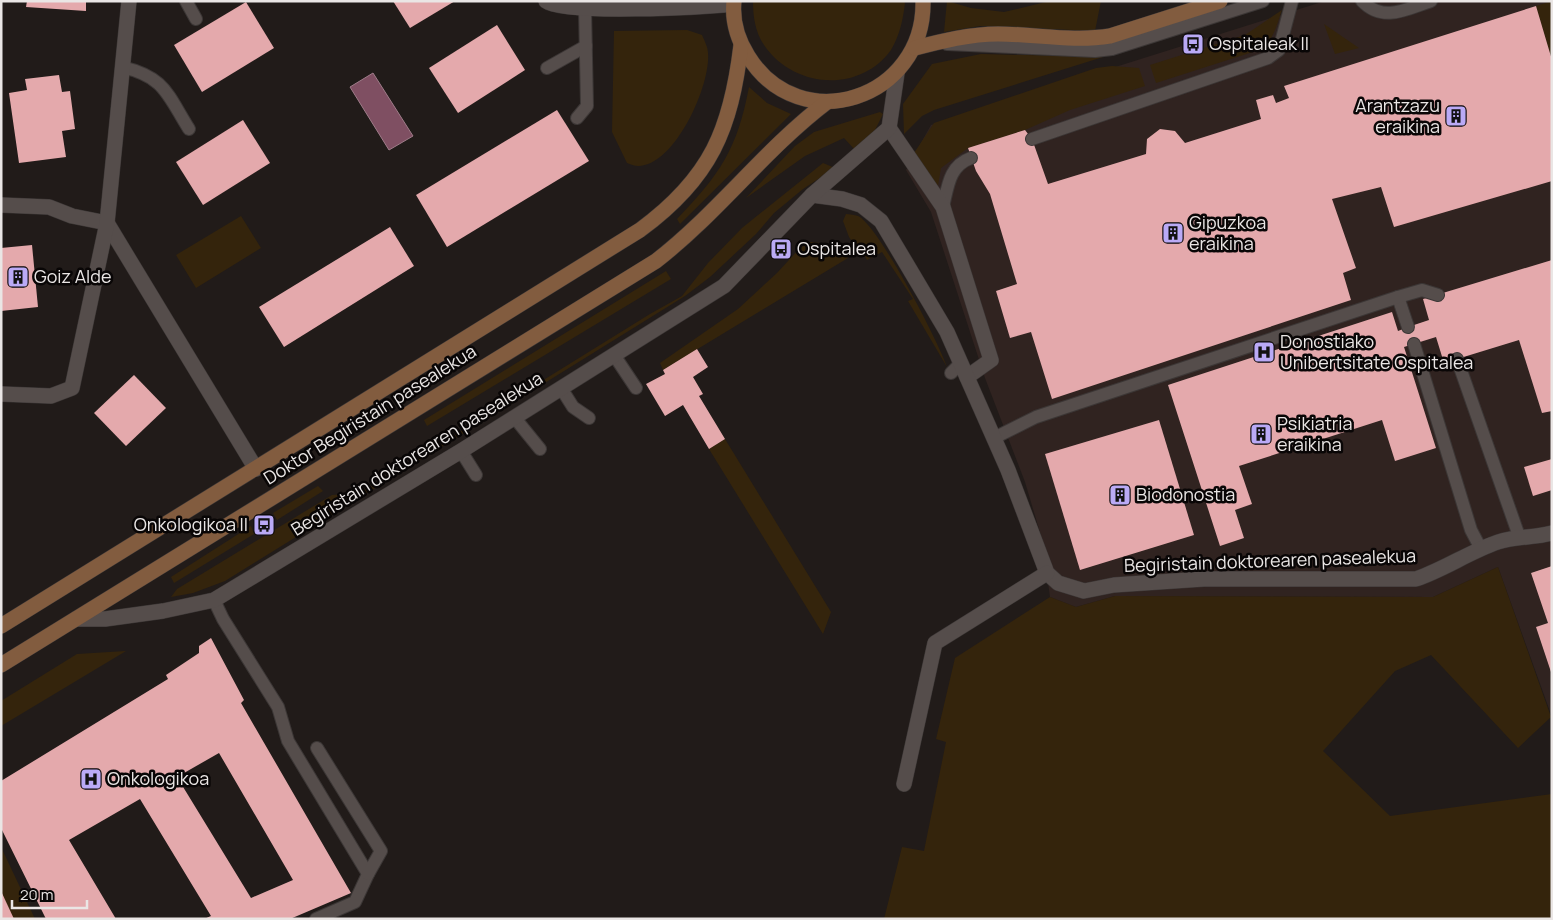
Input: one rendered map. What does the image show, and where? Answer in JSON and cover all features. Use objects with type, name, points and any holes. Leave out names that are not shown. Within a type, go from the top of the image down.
[{"type":"main road","points":[[734,3],[735,24],[741,45],[755,68],[776,86],[800,98],[827,102],[865,95],[897,73],[915,48],[923,19],[923,1]]},
{"type":"main road","points":[[915,48],[969,36],[997,34],[1094,39],[1110,36],[1220,1]]},
{"type":"main road","points":[[1,626],[256,469],[662,214],[694,181],[719,140],[729,114],[741,45]]},
{"type":"main road","name":"Doktor Begiristain pasealekua","points":[[76,620],[656,261],[682,240],[800,122],[827,102]]},
{"type":"main road","name":"Begiristain doktorearen pasealekua","points":[[1,665],[76,620]]},
{"type":"street","points":[[1,394],[51,396],[72,388],[107,223],[129,1]]},
{"type":"street","points":[[546,1],[585,9],[697,8],[734,3]]},
{"type":"street","points":[[897,73],[890,128],[942,207],[991,360],[962,379]]},
{"type":"street","name":"Begiristain doktorearen pasealekua","points":[[76,620],[104,619],[154,612],[214,600],[461,451],[724,286],[812,194],[890,128]]},
{"type":"street","points":[[812,194],[842,199],[861,205],[881,221],[947,332],[962,379],[994,438],[1047,573],[936,643],[904,784]]},
{"type":"street","points":[[1,205],[49,207],[72,216],[107,223],[256,469]]},
{"type":"street","name":"Begiristain doktorearen pasealekua","points":[[1047,573],[1058,583],[1084,591],[1114,585],[1204,579],[1416,579],[1438,572],[1481,549],[1519,536],[1552,533]]},
{"type":"lane","points":[[186,1],[196,19]]},
{"type":"lane","points":[[935,43],[1095,51],[1112,49],[1263,1]]},
{"type":"lane","points":[[1032,139],[1268,58],[1279,50],[1292,1]]},
{"type":"lane","points":[[1362,1],[1378,13],[1392,14],[1431,1]]},
{"type":"lane","points":[[577,118],[587,106],[585,9]]},
{"type":"lane","points":[[547,68],[586,46]]},
{"type":"lane","points":[[122,67],[144,72],[162,85],[189,129]]},
{"type":"lane","points":[[942,207],[950,175],[961,162],[971,158]]},
{"type":"lane","points":[[994,438],[1036,417],[1398,297],[1422,290],[1438,295]]},
{"type":"lane","points":[[1398,297],[1408,327]]},
{"type":"lane","points":[[1414,344],[1471,530],[1481,549]]},
{"type":"lane","points":[[614,354],[636,388]]},
{"type":"lane","points":[[1458,359],[1519,536]]},
{"type":"lane","points":[[561,388],[573,407],[589,418]]},
{"type":"lane","points":[[514,417],[540,449]]},
{"type":"lane","points":[[461,451],[476,475]]},
{"type":"lane","points":[[214,600],[223,619],[278,707],[288,741],[368,874]]},
{"type":"lane","points":[[316,919],[355,902],[381,851],[317,748]]},
{"type":"shaded area","points":[[753,1],[904,1],[905,3],[897,39],[891,50],[878,64],[862,74],[844,79],[826,80],[808,77],[792,70],[776,59],[758,35]]},
{"type":"shaded area","points":[[947,1],[971,8],[1004,12],[1050,1],[1101,1],[1095,31],[980,26],[944,32]]},
{"type":"shaded area","name":"Donostiako Unibertsitate Ospitalea","points":[[1325,1],[1552,1],[1552,717],[1498,567],[1433,597],[1115,596],[1076,607],[1050,597],[1042,539],[1025,482],[985,378],[931,212],[906,170],[931,125]]},
{"type":"shaded area","points":[[1552,1],[1552,60],[1536,6]]},
{"type":"shaded area","points":[[1282,10],[1271,38],[1259,50],[1156,83],[1150,65],[1245,35]]},
{"type":"shaded area","points":[[1324,24],[1359,48],[1335,54]]},
{"type":"shaded area","points":[[687,30],[702,35],[708,51],[704,84],[697,103],[688,122],[665,153],[652,162],[638,166],[627,163],[612,132],[614,31]]},
{"type":"shaded area","points":[[981,54],[1103,57],[934,110],[922,116],[904,134],[903,104],[932,64]]},
{"type":"shaded area","points":[[1112,66],[1139,68],[1145,86],[1070,110],[1025,130],[968,148],[941,168],[938,186],[914,153],[934,123],[1096,68]]},
{"type":"shaded area","points":[[373,73],[413,136],[389,150],[350,87]]},
{"type":"shaded area","points":[[749,87],[767,103],[791,114],[680,224],[677,219],[705,188],[725,160],[739,128]]},
{"type":"shaded area","points":[[880,112],[883,114],[875,130],[855,150],[844,138],[805,156],[746,198],[795,146],[814,132]]},
{"type":"shaded area","points":[[823,163],[835,168],[803,189],[774,213],[756,234],[710,277],[685,296],[225,581],[193,593],[171,597],[177,589],[332,495],[357,493],[398,470],[682,296],[708,263],[742,228]]},
{"type":"shaded area","points":[[846,214],[858,216],[867,224],[893,261],[920,310],[947,367],[908,301],[913,299],[882,252],[867,260],[859,246],[856,247],[849,237],[843,221]]},
{"type":"shaded area","points":[[241,216],[261,248],[196,288],[176,255]]},
{"type":"shaded area","points":[[811,242],[839,245],[848,258],[663,370],[660,363],[738,309],[777,273],[800,248]]},
{"type":"shaded area","points":[[666,271],[671,279],[427,426],[424,420]]},
{"type":"shaded area","points":[[725,439],[831,612],[823,634],[709,449]]},
{"type":"shaded area","points":[[318,486],[323,491],[277,520],[273,513]]},
{"type":"shaded area","points":[[251,526],[254,534],[174,583],[171,577]]},
{"type":"shaded area","points":[[1498,567],[1551,717],[1518,748],[1431,655],[1395,671],[1323,751],[1390,816],[1552,794],[1552,919],[884,919],[902,847],[924,851],[946,742],[936,739],[955,658],[1050,597],[1076,607],[1115,596],[1433,597]]},
{"type":"shaded area","points":[[126,651],[1,726],[1,701],[77,654]]},
{"type":"shaded area","points":[[1,847],[35,919],[1,919]]},
{"type":"building","points":[[27,1],[86,1],[86,11],[26,7]]},
{"type":"building","points":[[393,1],[455,1],[410,28]]},
{"type":"building","points":[[246,2],[274,48],[202,92],[174,45]]},
{"type":"building","name":"Gipuzkoa eraikina","points":[[1536,6],[1552,60],[1552,181],[1394,227],[1381,187],[1332,199],[1356,268],[1343,273],[1351,300],[1052,399],[1031,332],[1010,338],[996,291],[1017,284],[990,194],[976,171],[968,148],[1025,130],[1032,139],[1048,184],[1146,154],[1147,139],[1160,129],[1175,131],[1185,143],[1261,119],[1256,100],[1273,95],[1276,103],[1289,98],[1284,86]]},
{"type":"building","points":[[497,25],[525,70],[458,113],[429,68]]},
{"type":"building","points":[[59,75],[62,92],[70,91],[75,129],[62,131],[66,157],[19,163],[9,93],[27,90],[25,79]]},
{"type":"building","points":[[557,110],[589,161],[447,247],[416,195]]},
{"type":"building","points":[[243,120],[270,163],[203,205],[176,162]]},
{"type":"building","points":[[390,227],[414,266],[284,347],[259,307]]},
{"type":"building","name":"Goiz Alde","points":[[32,245],[38,307],[1,311],[1,248]]},
{"type":"building","name":"Psikiatria eraikina","points":[[1552,260],[1552,411],[1542,413],[1519,340],[1444,363],[1436,337],[1404,347],[1436,448],[1395,461],[1382,420],[1239,466],[1252,504],[1235,510],[1244,538],[1220,546],[1168,385],[1392,312],[1398,331],[1429,320],[1423,299]]},
{"type":"building","points":[[697,349],[708,367],[693,377],[703,394],[699,396],[725,439],[709,449],[683,405],[665,416],[646,384],[665,374],[663,370]]},
{"type":"building","points":[[134,375],[166,408],[126,446],[94,413]]},
{"type":"building","name":"Biodonostia","points":[[1159,420],[1194,535],[1080,570],[1045,454]]},
{"type":"building","points":[[1552,459],[1552,490],[1533,496],[1524,467]]},
{"type":"building","points":[[1552,566],[1551,672],[1536,627],[1548,623],[1531,573]]},
{"type":"building","name":"Onkologikoa","points":[[211,638],[244,700],[241,703],[351,893],[290,919],[204,919],[211,916],[140,799],[69,840],[116,919],[46,919],[1,828],[1,781],[168,679],[166,675],[199,653],[199,646]],"holes":[[[219,753],[293,880],[251,898],[177,777]]]},
{"type":"building","points":[[1,891],[14,919],[1,919]]},
{"type":"place","name":"Ospitaleak II","points":[[1193,44]]},
{"type":"place","name":"Arantzazu eraikina","points":[[1456,116]]},
{"type":"place","name":"Gipuzkoa eraikina","points":[[1173,233]]},
{"type":"place","name":"Ospitalea","points":[[781,249]]},
{"type":"place","name":"Goiz Alde","points":[[18,277]]},
{"type":"place","name":"Donostiako Unibertsitate Ospitalea","points":[[1264,352]]},
{"type":"place","name":"Psikiatria eraikina","points":[[1261,434]]},
{"type":"place","name":"Biodonostia","points":[[1120,495]]},
{"type":"place","name":"Onkologikoa II","points":[[264,525]]},
{"type":"place","name":"Onkologikoa","points":[[91,779]]}]
